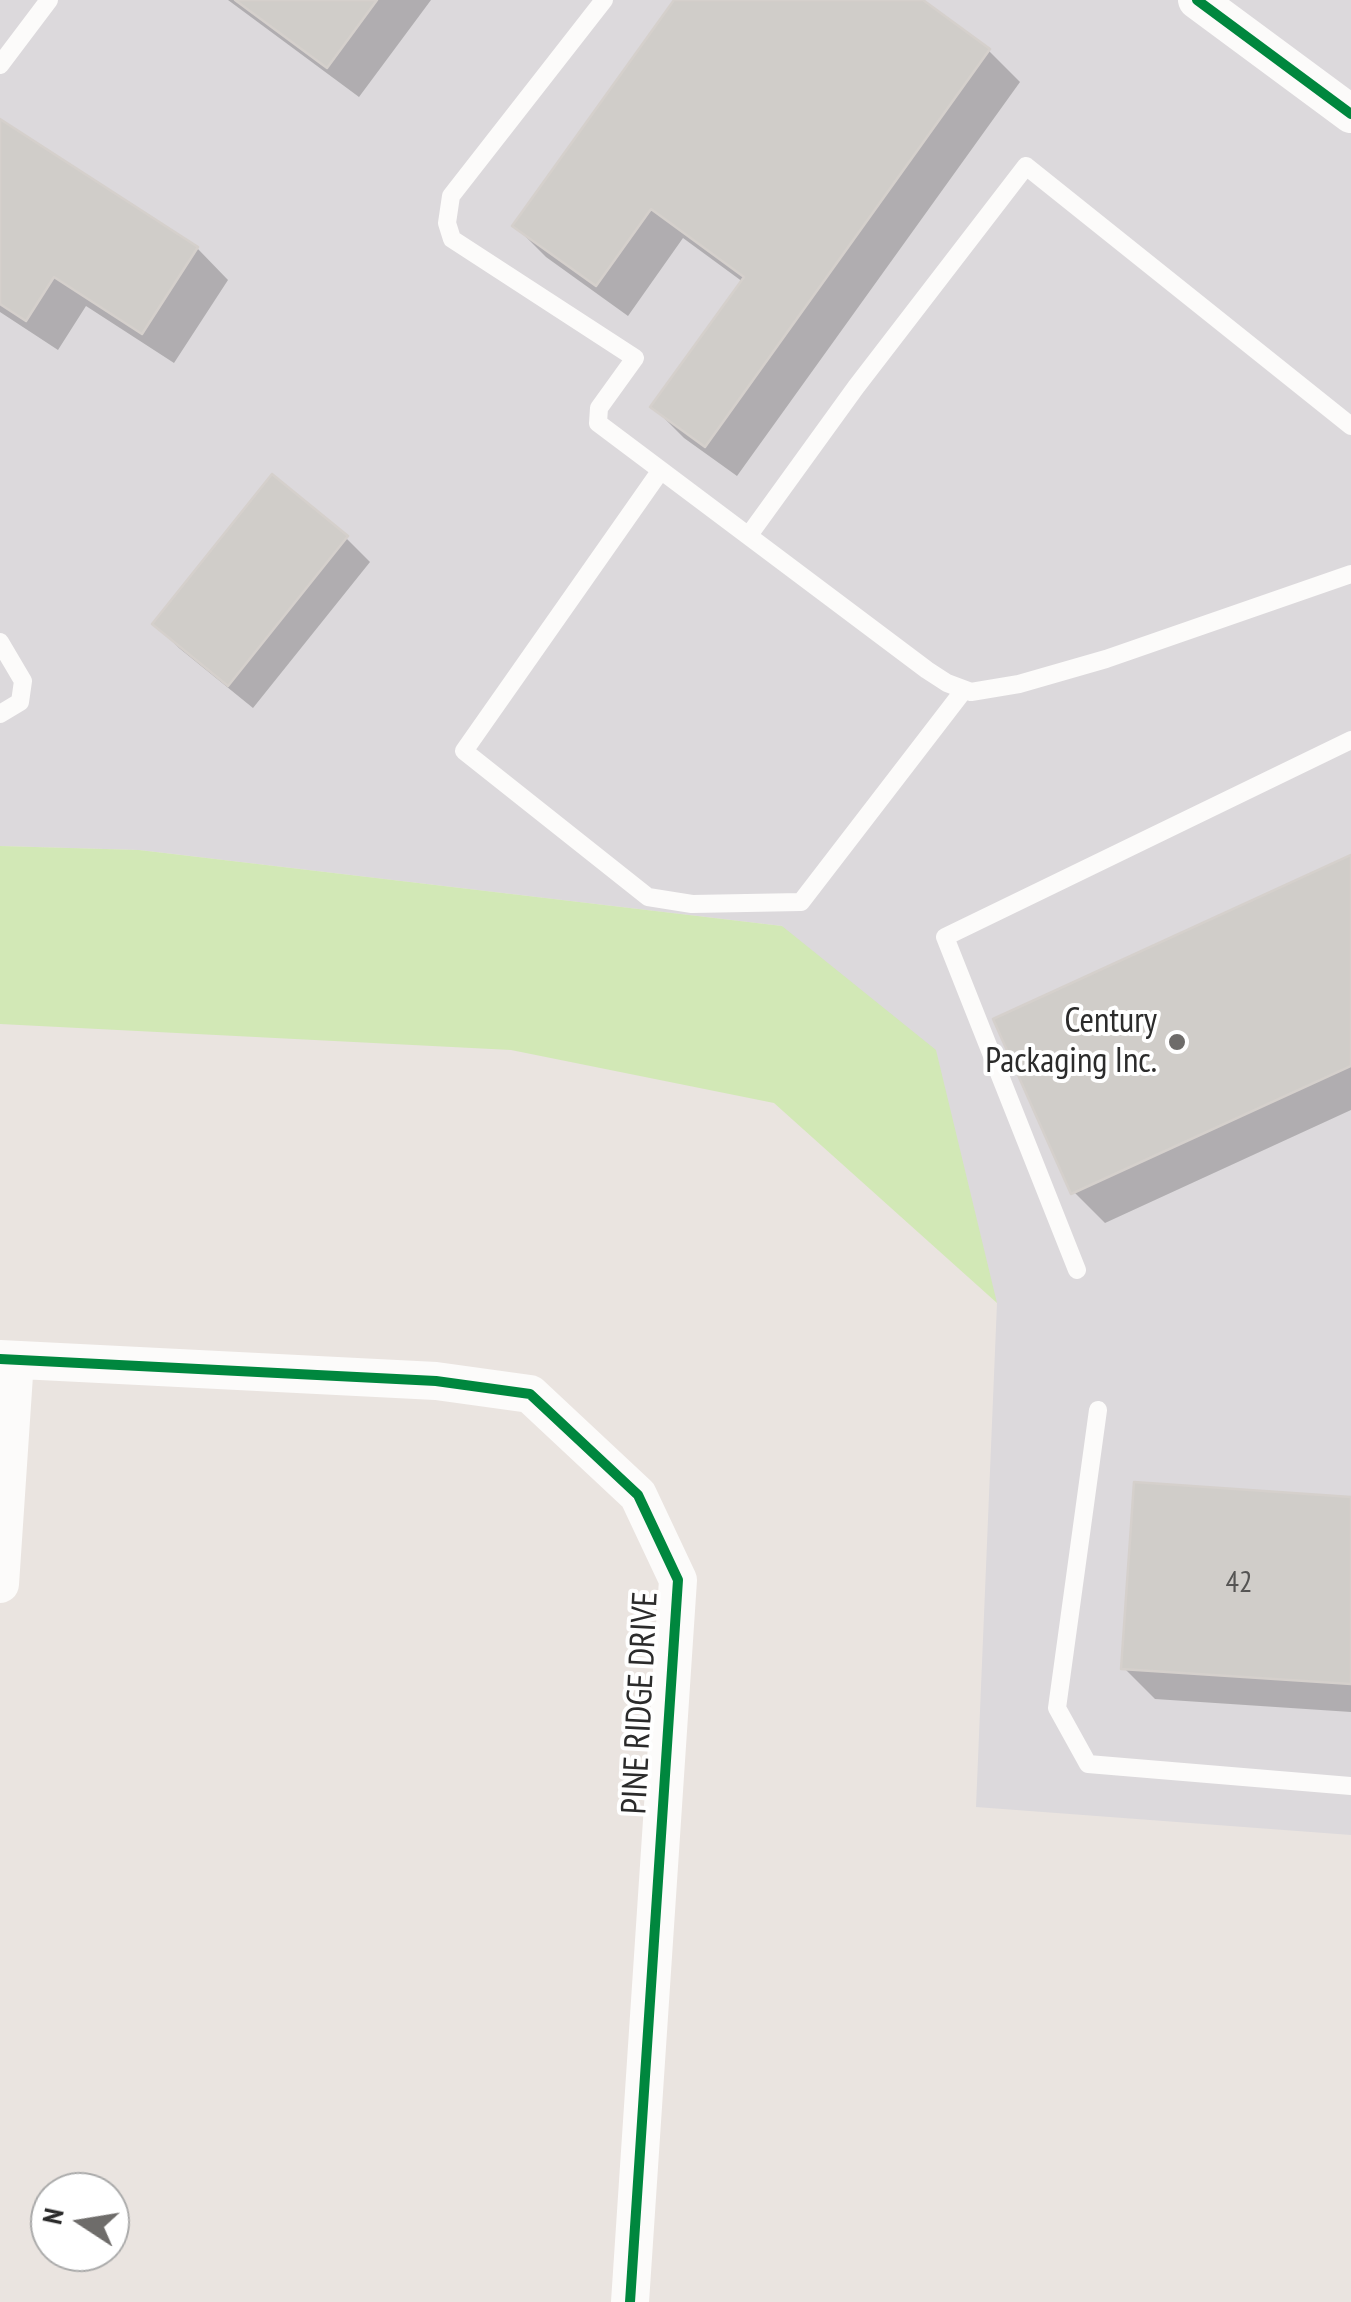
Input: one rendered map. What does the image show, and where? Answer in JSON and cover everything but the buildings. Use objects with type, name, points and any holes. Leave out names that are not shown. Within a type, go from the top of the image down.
[{"type":"street","points":[[1197,0],[1351,114]]},
{"type":"street","points":[[0,1584],[7,1360]]},
{"type":"street","name":"PINE RIDGE DRIVE","points":[[7,1360],[436,1381],[530,1394],[638,1495],[678,1580],[630,2302]]},
{"type":"lane","points":[[0,64],[49,0]]},
{"type":"lane","points":[[604,0],[451,196],[447,223],[452,239],[634,358],[599,408],[598,423],[928,670],[967,691],[1019,684],[1106,659],[1351,574]]},
{"type":"lane","points":[[748,534],[1026,166],[1351,426]]},
{"type":"lane","points":[[661,470],[464,751],[648,897],[692,904],[800,902],[967,691]]},
{"type":"lane","points":[[0,642],[23,681],[20,702],[0,714]]},
{"type":"lane","points":[[1077,1270],[944,938],[1351,740]]},
{"type":"lane","points":[[1098,1410],[1058,1708],[1088,1764],[1351,1786]]},
{"type":"shaded area","points":[[0,0],[1351,0],[1351,1835],[976,1807],[997,1303],[782,926],[139,850],[0,846]]},
{"type":"green space","points":[[0,846],[139,850],[782,926],[936,1050],[997,1303],[774,1103],[511,1050],[0,1024]]},
{"type":"cycle path","points":[[1197,0],[1351,114]]},
{"type":"cycle path","points":[[0,1359],[436,1381],[530,1394],[638,1495],[678,1580],[630,2302]]},
{"type":"place","name":"Century Packaging Inc.","points":[[1177,1042]]}]
